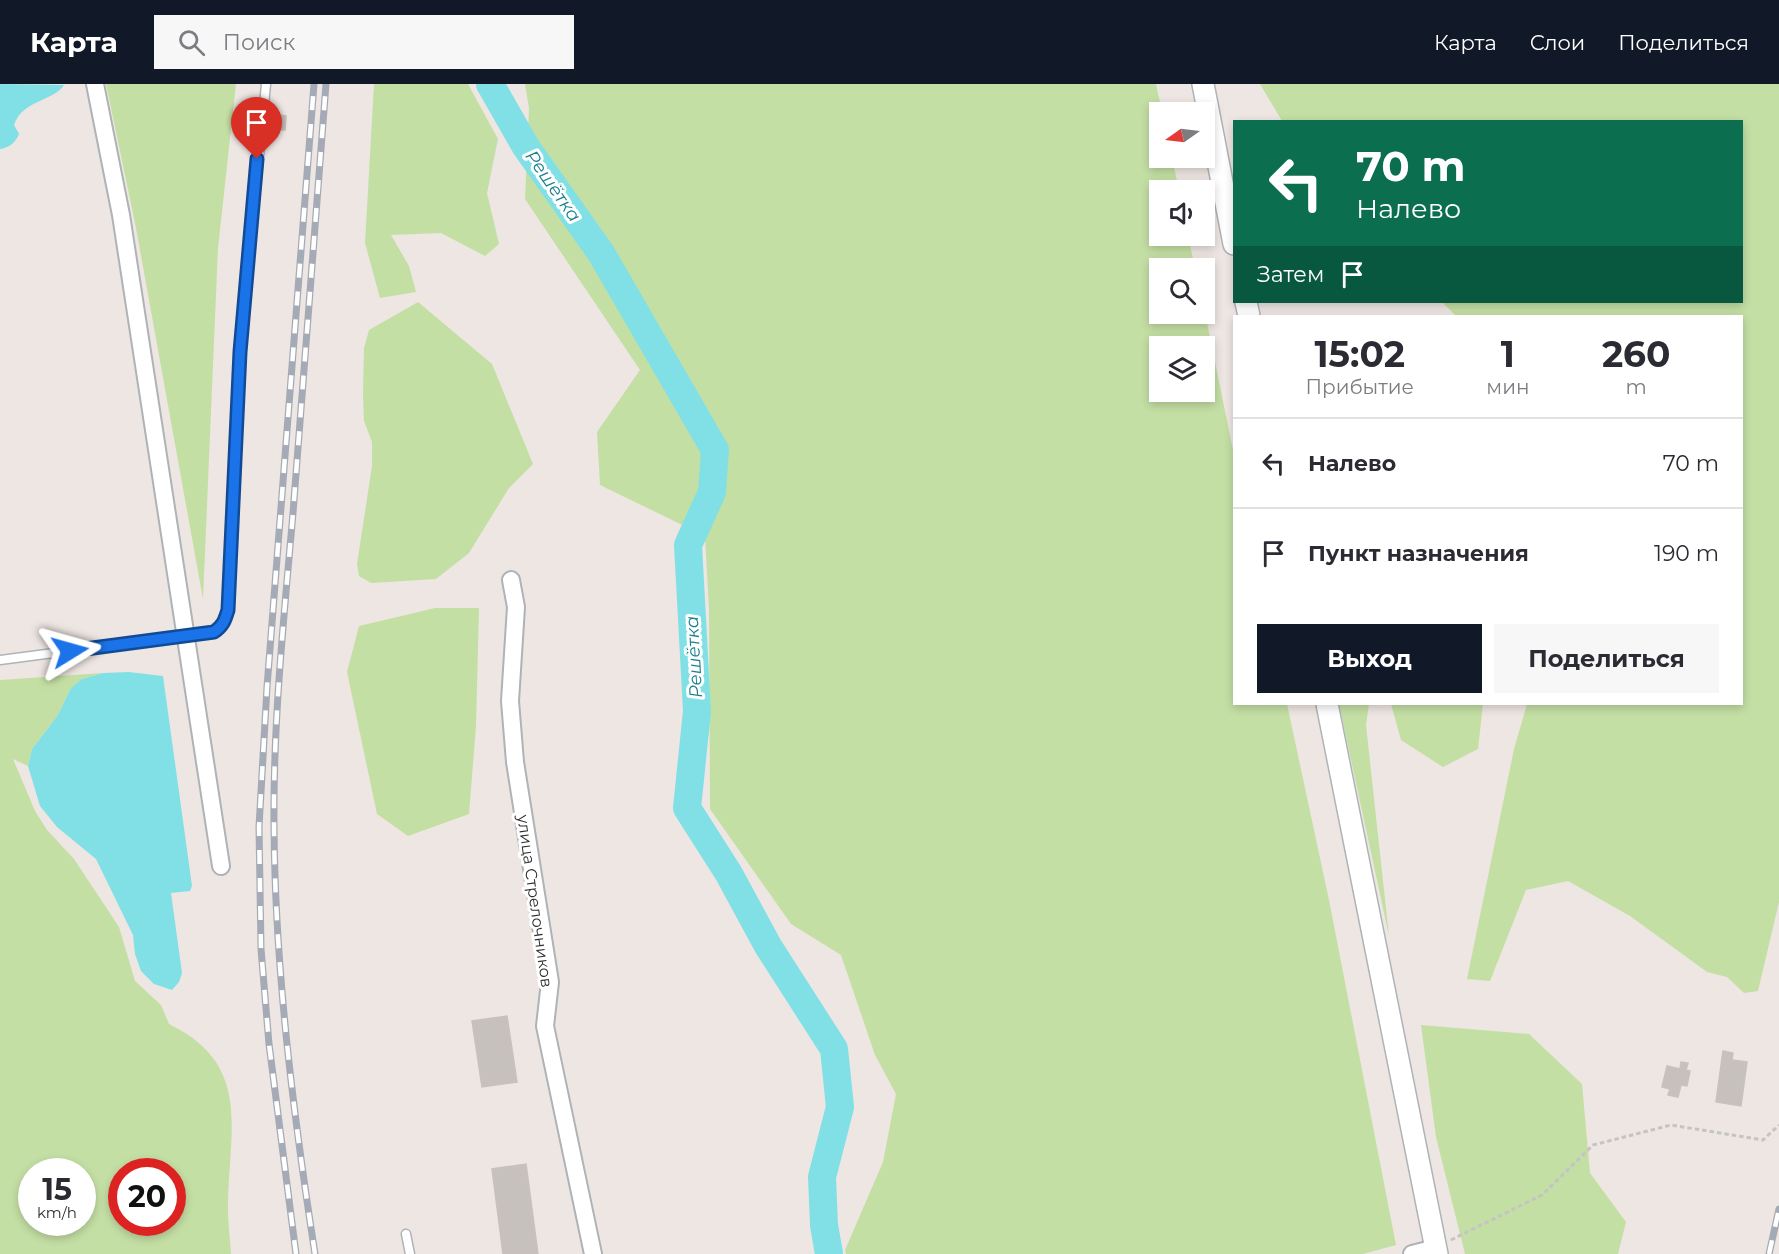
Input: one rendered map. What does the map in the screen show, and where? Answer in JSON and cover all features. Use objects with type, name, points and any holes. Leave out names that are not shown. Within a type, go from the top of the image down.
[{"type":"street","points":[[95,84],[121,215],[221,866]]},
{"type":"street","points":[[1203,84],[1233,239]]},
{"type":"street","name":"улица Стрелочников","points":[[511,580],[516,607],[511,711],[515,762],[550,982],[544,1026],[592,1254]]},
{"type":"street","points":[[1327,705],[1437,1251],[1412,1254]]},
{"type":"lane","points":[[0,660],[214,632],[220,628],[228,610],[240,352],[266,84]]},
{"type":"lane","points":[[406,1234],[410,1254]]},
{"type":"path","points":[[1437,1251],[1542,1195],[1593,1145],[1671,1125],[1763,1140],[1779,1125]]},
{"type":"green space","points":[[106,84],[236,84],[218,248],[203,599],[136,228]]},
{"type":"green space","points":[[374,84],[468,84],[498,139],[487,193],[499,244],[485,256],[441,233],[391,235],[409,266],[416,292],[380,298],[365,243]]},
{"type":"green space","points":[[525,84],[1156,84],[1160,102],[1149,102],[1149,168],[1174,168],[1177,180],[1149,180],[1149,246],[1190,246],[1193,258],[1149,258],[1149,324],[1207,324],[1210,336],[1149,336],[1149,402],[1215,402],[1215,362],[1233,450],[1233,705],[1287,705],[1329,900],[1396,1245],[1363,1254],[846,1254],[845,1250],[883,1162],[896,1094],[875,1055],[841,955],[791,924],[710,809],[709,609],[705,536],[600,485],[597,432],[640,370],[525,199],[529,108]]},
{"type":"green space","points":[[1260,84],[1779,84],[1779,902],[1758,991],[1744,993],[1727,977],[1707,972],[1630,916],[1568,881],[1526,890],[1490,981],[1467,979],[1514,749],[1527,705],[1743,705],[1743,315],[1455,315],[1443,303],[1743,303],[1743,120],[1281,120]]},
{"type":"green space","points":[[418,302],[492,364],[533,464],[509,488],[469,553],[436,579],[371,583],[359,576],[357,564],[372,466],[372,442],[364,421],[364,348],[369,330]]},
{"type":"green space","points":[[435,608],[479,608],[476,726],[469,814],[408,836],[377,814],[347,672],[359,626]]},
{"type":"green space","points":[[103,673],[82,679],[71,688],[58,715],[32,749],[28,766],[13,759],[35,811],[47,830],[74,859],[119,927],[135,981],[161,1005],[169,1024],[196,1041],[214,1059],[225,1080],[232,1127],[228,1208],[231,1254],[0,1254],[0,680]]},
{"type":"green space","points":[[1339,705],[1369,705],[1366,725],[1389,936]]},
{"type":"green space","points":[[1391,705],[1483,705],[1478,749],[1443,767],[1401,740]]},
{"type":"green space","points":[[1421,1025],[1529,1034],[1582,1084],[1590,1173],[1626,1222],[1618,1254],[1465,1254],[1436,1137]]},
{"type":"water","points":[[0,84],[64,85],[53,95],[24,110],[14,125],[19,134],[18,137],[9,146],[0,149]]},
{"type":"water","points":[[129,672],[163,676],[192,886],[190,891],[171,893],[182,973],[179,982],[172,990],[154,984],[141,971],[135,954],[133,935],[96,859],[57,827],[40,806],[28,766],[32,749],[58,715],[71,688],[82,679],[103,673]]},
{"type":"building","points":[[278,115],[286,116],[285,130],[277,130]]},
{"type":"building","points":[[507,1016],[517,1082],[482,1087],[472,1021]]},
{"type":"building","points":[[1723,1051],[1733,1053],[1732,1060],[1747,1062],[1741,1106],[1716,1102]]},
{"type":"building","points":[[1681,1062],[1688,1063],[1686,1070],[1690,1071],[1687,1086],[1681,1085],[1678,1097],[1668,1095],[1670,1089],[1662,1087],[1667,1066],[1680,1069]]},
{"type":"building","points":[[526,1164],[538,1254],[503,1254],[492,1169]]},
{"type":"waterway","name":"Решётка","points":[[490,84],[526,147],[601,253],[715,450],[712,492],[688,545],[697,711],[687,808],[729,874],[768,946],[834,1049],[840,1107],[822,1177],[824,1225],[829,1254]]},
{"type":"railway","points":[[296,1254],[269,1044],[261,949],[259,827],[267,687],[314,84]]},
{"type":"railway","points":[[315,1254],[299,1147],[282,987],[275,880],[274,787],[280,669],[326,84]]},
{"type":"railway","points":[[1769,1254],[1779,1209]]},
{"type":"route","points":[[70,651],[214,632],[225,620],[228,610],[240,352],[257,159]]}]
